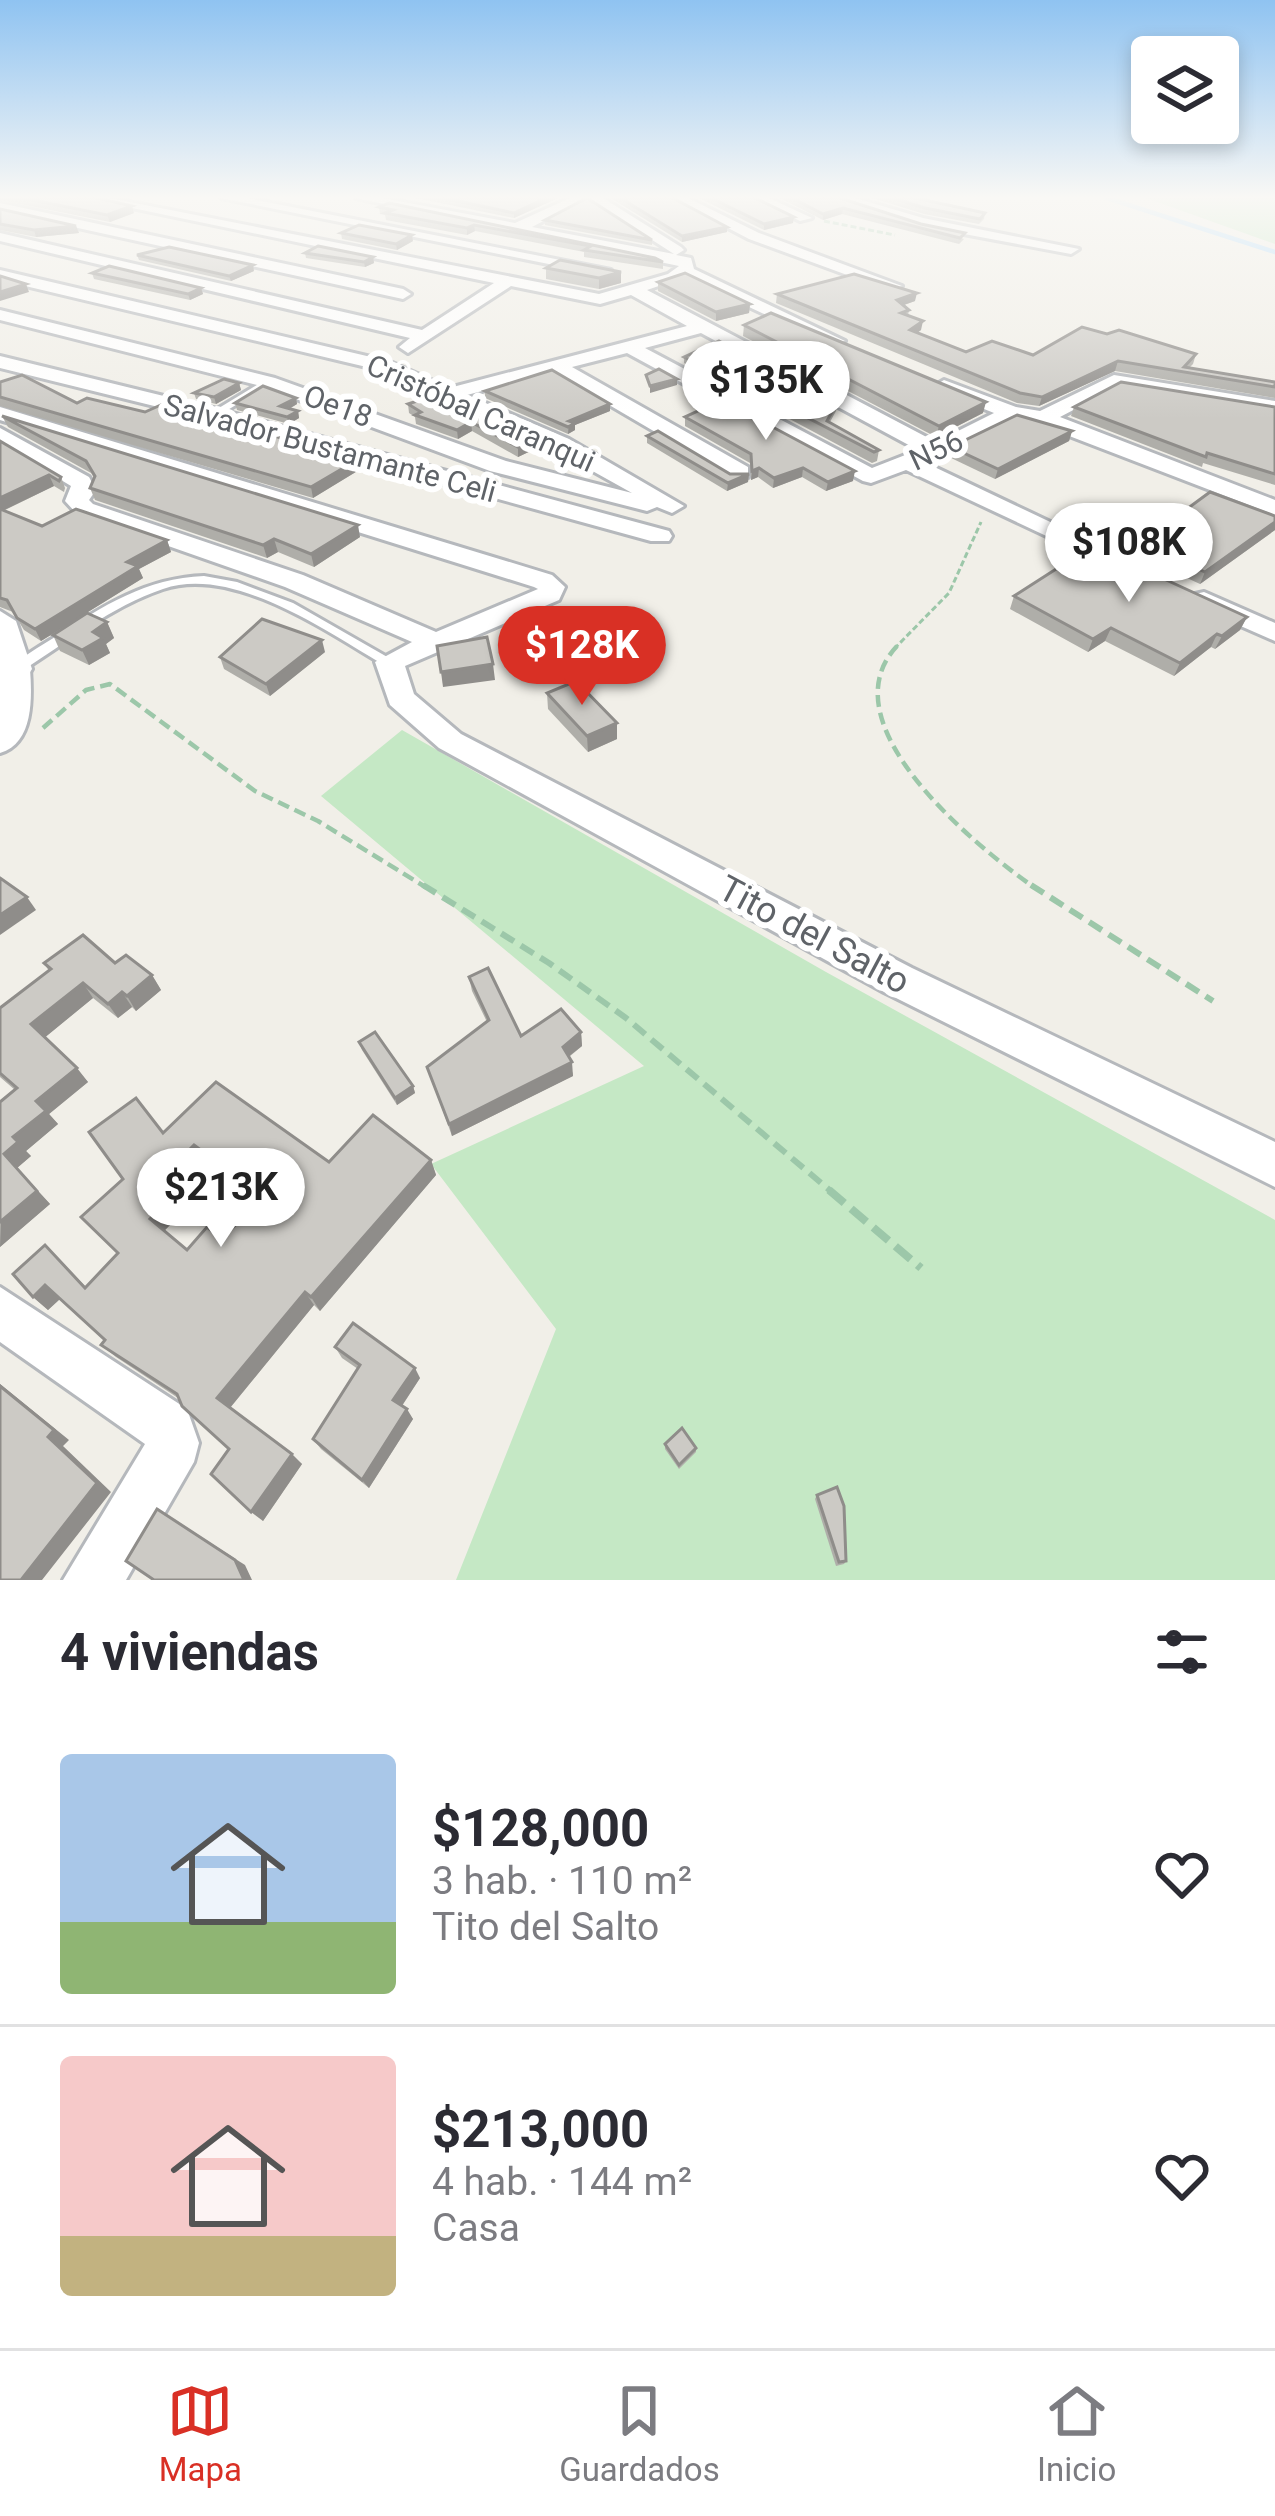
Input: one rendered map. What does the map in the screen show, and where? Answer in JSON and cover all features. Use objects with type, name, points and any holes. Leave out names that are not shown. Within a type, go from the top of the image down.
[{"type":"street","points":[[150,272],[425,336]]},
{"type":"street","points":[[125,307],[198,272]]},
{"type":"street","points":[[305,272],[403,293]]},
{"type":"street","points":[[316,349],[440,272]]},
{"type":"street","points":[[458,272],[607,298],[675,272],[862,352]]},
{"type":"street","points":[[854,272],[894,286]]},
{"type":"street","name":"Cristóbal Caranqui","points":[[0,275],[381,364],[561,444],[672,506]]},
{"type":"street","points":[[381,364],[507,282]]},
{"type":"street","points":[[632,289],[936,451]]},
{"type":"street","name":"Oe18","points":[[0,315],[268,382],[498,466],[663,508],[672,506]]},
{"type":"street","points":[[448,394],[703,327]]},
{"type":"street","name":"N56","points":[[630,347],[859,473],[882,474],[908,464],[1011,413]]},
{"type":"street","name":"Salvador Bustamante Celi","points":[[0,362],[214,414],[660,536]]},
{"type":"street","points":[[554,365],[740,472]]},
{"type":"street","points":[[926,378],[1275,508]]},
{"type":"street","points":[[1043,418],[1114,380],[1275,407]]},
{"type":"street","points":[[0,413],[164,444],[552,587],[550,594],[389,662]]},
{"type":"street","points":[[164,444],[214,414]]},
{"type":"street","points":[[0,434],[81,482],[84,490],[77,501],[85,509],[295,581],[439,643]]},
{"type":"street","points":[[908,464],[1146,574]]},
{"type":"street","points":[[1189,593],[1275,633]]},
{"type":"street","points":[[0,621],[17,705],[11,728],[0,742]]},
{"type":"street","name":"Tito del Salto","points":[[389,662],[401,698],[450,741],[898,980],[1275,1165]]},
{"type":"street","points":[[5,1326],[168,1428],[172,1444],[167,1462],[92,1580]]},
{"type":"lane","points":[[214,414],[268,382]]},
{"type":"lane","points":[[7,668],[177,581],[233,586],[338,629],[389,662]]},
{"type":"path","points":[[996,504],[976,528],[953,587],[925,622],[894,646],[878,680],[886,730],[919,787],[977,845],[1049,900],[1213,1001]]},
{"type":"path","points":[[37,732],[86,690],[110,684],[255,791],[288,804],[400,871],[607,1004],[921,1268]]},
{"type":"green space","points":[[763,369],[821,400],[769,412],[720,388]]},
{"type":"green space","points":[[402,730],[1275,1220],[1275,1580],[456,1580],[556,1329],[431,1164],[644,1066],[321,796]]},
{"type":"building","points":[[133,272],[201,288],[188,294],[92,273]]},
{"type":"building","points":[[566,272],[621,272],[599,278]]},
{"type":"building","points":[[685,273],[750,304],[716,312],[658,282]]},
{"type":"building","points":[[854,274],[917,293],[897,300],[909,310],[901,313],[923,321],[910,330],[966,352],[992,341],[1033,355],[1082,327],[1107,334],[1119,330],[1196,354],[1184,367],[1275,382],[1275,387],[1118,361],[1042,397],[1020,393],[777,294]]},
{"type":"building","points":[[0,276],[26,284],[0,292]]},
{"type":"building","points":[[771,313],[986,402],[939,426],[744,325]]},
{"type":"building","points":[[719,341],[752,359],[709,370],[684,357]]},
{"type":"building","points":[[659,369],[677,379],[650,386],[646,375]]},
{"type":"building","points":[[552,370],[610,404],[569,421],[575,423],[568,427],[485,391]]},
{"type":"building","points":[[22,375],[77,403],[87,398],[145,412],[163,404],[357,460],[311,487],[0,397],[0,382]]},
{"type":"building","points":[[224,379],[239,383],[214,397],[194,393]]},
{"type":"building","points":[[1121,382],[1275,407],[1275,474],[1207,453],[1206,457],[1074,407]]},
{"type":"building","points":[[263,386],[296,398],[280,406],[298,411],[287,417],[235,403]]},
{"type":"building","points":[[438,394],[538,438],[518,447],[471,422],[457,430],[415,415],[421,412],[408,404]]},
{"type":"building","points":[[825,394],[838,401],[827,421],[879,450],[874,452],[785,406]]},
{"type":"building","points":[[722,400],[855,471],[828,482],[803,468],[774,478],[759,468],[752,471],[751,454],[685,417]]},
{"type":"building","points":[[1017,415],[1072,431],[998,469],[951,447]]},
{"type":"building","points":[[2,416],[358,525],[311,554],[274,539],[263,545],[90,488],[95,476],[86,461]]},
{"type":"building","points":[[658,431],[730,474],[749,474],[728,483],[647,436]]},
{"type":"building","points":[[0,441],[61,477],[59,481],[49,475],[0,498]]},
{"type":"building","points":[[1210,492],[1275,516],[1275,522],[1205,572],[1117,532],[1146,514],[1176,517]]},
{"type":"building","points":[[0,509],[42,526],[76,509],[167,540],[127,562],[138,566],[35,629],[17,618],[7,600],[0,598]]},
{"type":"building","points":[[1092,546],[1247,617],[1180,663],[1111,628],[1093,639],[1014,596]]},
{"type":"building","points":[[87,613],[107,622],[93,632],[103,638],[82,650],[53,635]]},
{"type":"building","points":[[262,619],[322,640],[266,684],[220,657]]},
{"type":"building","points":[[487,637],[493,664],[441,672],[437,646]]},
{"type":"building","points":[[576,681],[617,723],[587,736],[547,693]]},
{"type":"building","points":[[0,878],[27,897],[0,915]]},
{"type":"building","points":[[83,935],[115,963],[126,955],[152,975],[127,996],[122,992],[108,1004],[83,983],[31,1024],[77,1068],[36,1101],[46,1111],[13,1137],[18,1142],[4,1154],[37,1191],[0,1222],[0,1102],[17,1088],[0,1073],[0,1008],[51,969],[44,963]]},
{"type":"building","points":[[488,968],[521,1036],[561,1009],[581,1032],[563,1047],[572,1062],[449,1124],[427,1067],[489,1020],[469,977]]},
{"type":"building","points":[[375,1032],[413,1086],[395,1098],[359,1042]]},
{"type":"building","points":[[216,1082],[329,1162],[373,1115],[431,1160],[311,1297],[305,1292],[217,1398],[292,1454],[251,1512],[211,1474],[229,1449],[182,1406],[177,1394],[101,1345],[105,1340],[45,1285],[33,1297],[13,1274],[45,1245],[85,1288],[118,1253],[81,1217],[123,1179],[89,1132],[136,1098],[163,1133]],"holes":[[[194,1145],[263,1196],[222,1239],[207,1227],[187,1250],[150,1219],[161,1208],[146,1194]]]},
{"type":"building","points":[[353,1323],[415,1368],[393,1400],[407,1409],[362,1480],[313,1439],[360,1365],[335,1347]]},
{"type":"building","points":[[0,1386],[54,1430],[48,1437],[97,1483],[21,1580],[0,1580]]},
{"type":"building","points":[[682,1428],[696,1448],[679,1465],[665,1444]]},
{"type":"building","points":[[837,1487],[844,1506],[846,1561],[839,1562],[817,1495]]},
{"type":"building","points":[[157,1509],[235,1560],[244,1580],[154,1580],[126,1561]]}]
